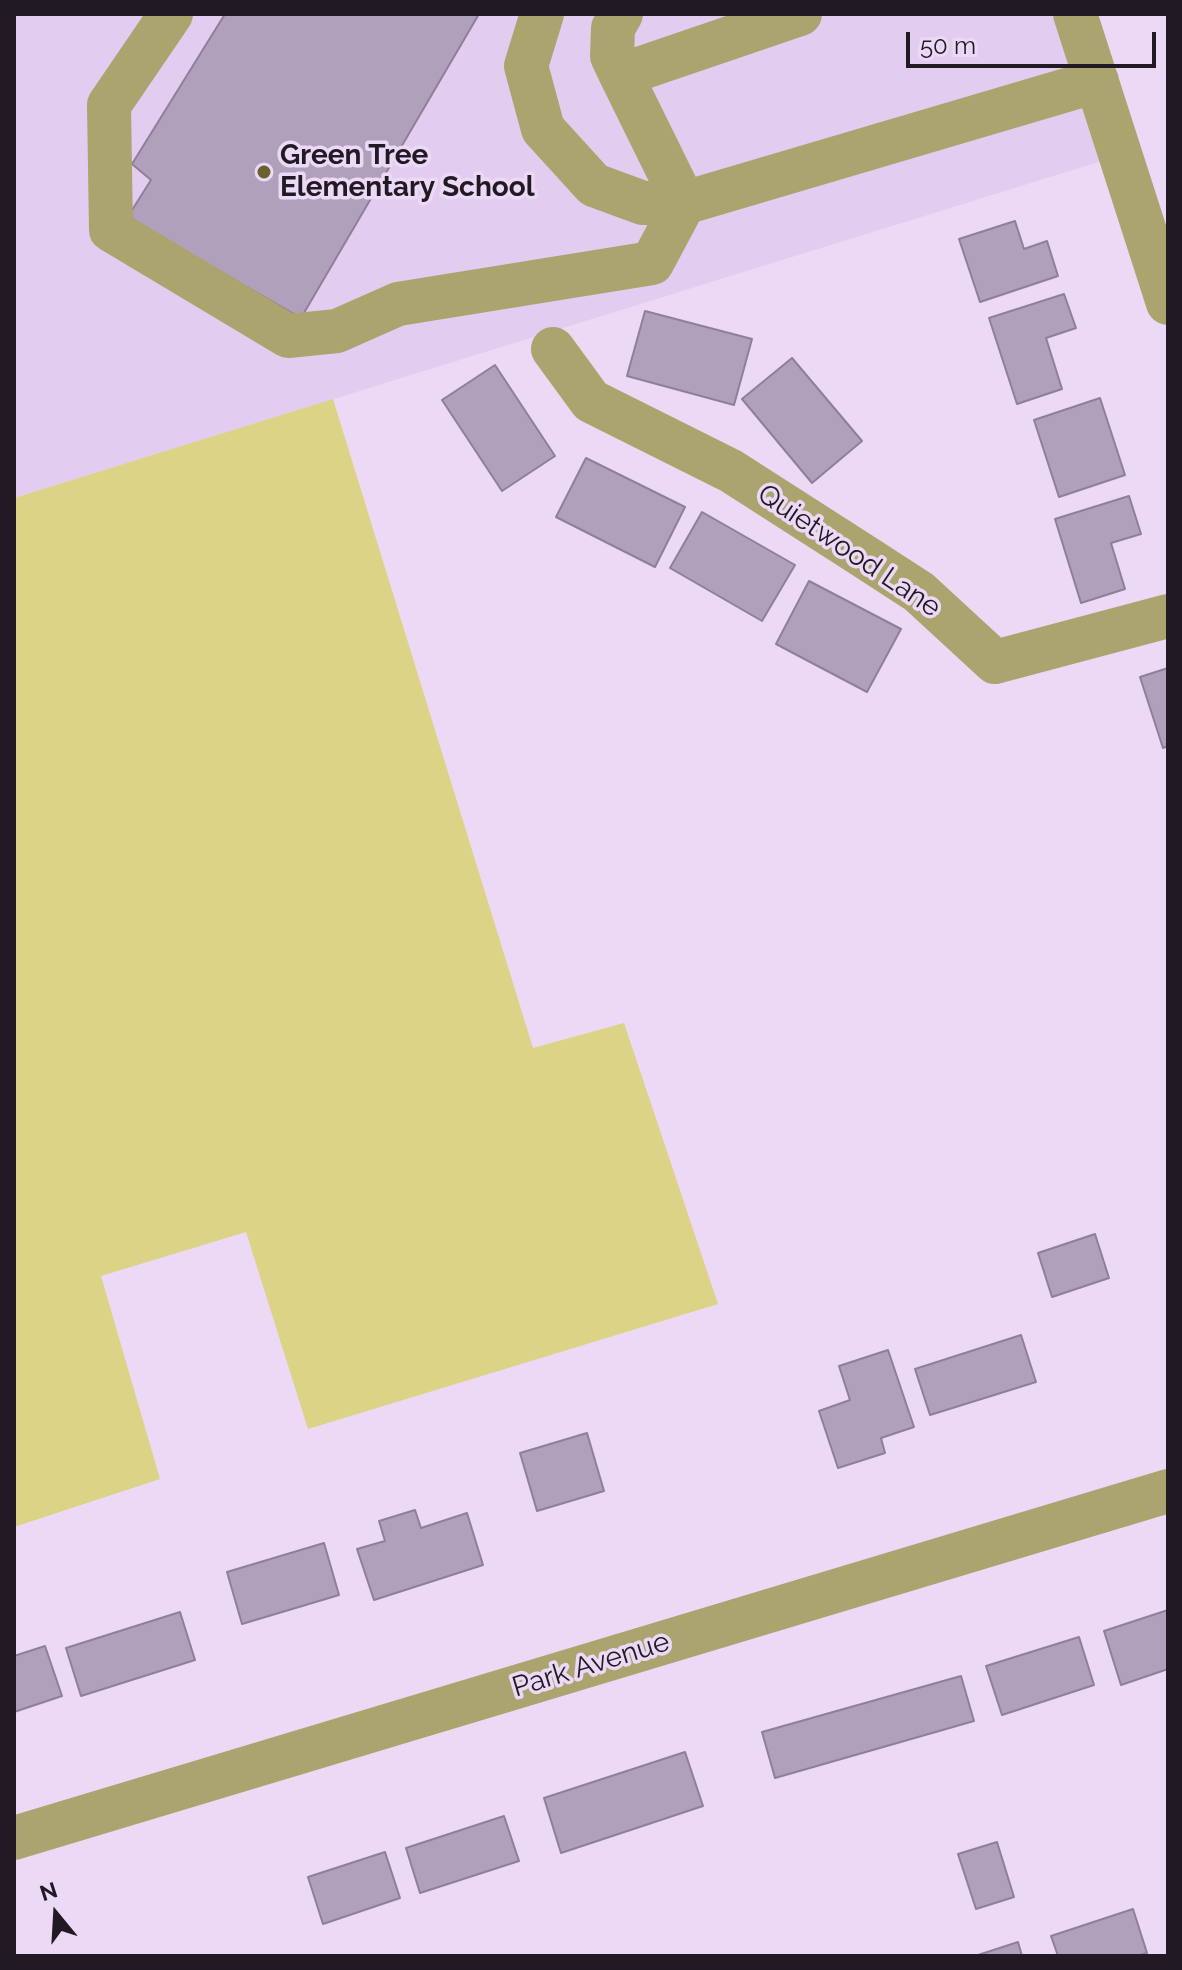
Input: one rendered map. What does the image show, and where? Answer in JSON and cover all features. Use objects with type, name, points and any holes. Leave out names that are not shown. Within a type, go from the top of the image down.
[{"type":"street","points":[[171,14],[109,105],[111,230],[288,336],[337,331],[398,304],[652,263],[684,203]]},
{"type":"street","points":[[542,14],[526,66],[543,129],[594,185],[643,203],[684,203],[1097,81]]},
{"type":"street","points":[[621,14],[613,28],[612,56],[684,203]]},
{"type":"street","points":[[621,75],[800,14]]},
{"type":"street","points":[[1075,14],[1168,303]]},
{"type":"street","name":"Quietwood Lane","points":[[553,349],[591,401],[731,471],[862,555],[919,592],[995,662],[1168,616]]},
{"type":"street","name":"Park Avenue","points":[[14,1838],[1168,1491]]},
{"type":"shaded area","points":[[14,14],[1057,14],[1105,160],[14,498]]},
{"type":"shaded area","points":[[333,399],[533,1048],[624,1023],[718,1304],[308,1429],[246,1232],[101,1276],[160,1479],[14,1527],[14,498]]},
{"type":"building","name":"Green Tree Elementary School","points":[[225,14],[479,14],[301,318],[127,218],[151,180],[132,164]]},
{"type":"building","points":[[1015,221],[1024,249],[1047,241],[1058,276],[980,302],[959,239]]},
{"type":"building","points":[[1064,294],[1076,328],[1046,338],[1062,389],[1017,404],[989,318]]},
{"type":"building","points":[[645,311],[752,339],[734,405],[627,376]]},
{"type":"building","points":[[792,358],[862,441],[812,483],[742,399]]},
{"type":"building","points":[[495,365],[555,456],[502,491],[442,400]]},
{"type":"building","points":[[1100,398],[1125,475],[1059,497],[1034,420]]},
{"type":"building","points":[[586,458],[685,507],[655,567],[556,517]]},
{"type":"building","points":[[1129,496],[1141,534],[1111,543],[1125,589],[1081,603],[1055,519]]},
{"type":"building","points":[[702,512],[795,565],[762,621],[670,568]]},
{"type":"building","points":[[809,581],[901,629],[867,692],[776,644]]},
{"type":"building","points":[[1168,668],[1168,746],[1163,748],[1140,677]]},
{"type":"building","points":[[1095,1234],[1109,1278],[1052,1297],[1038,1253]]},
{"type":"building","points":[[1021,1335],[1036,1382],[930,1415],[915,1369]]},
{"type":"building","points":[[888,1350],[914,1427],[881,1438],[885,1453],[838,1468],[819,1411],[850,1400],[839,1366]]},
{"type":"building","points":[[587,1433],[604,1491],[537,1511],[520,1453]]},
{"type":"building","points":[[415,1510],[421,1528],[467,1513],[483,1565],[374,1600],[357,1549],[385,1541],[379,1521]]},
{"type":"building","points":[[324,1543],[339,1595],[242,1624],[227,1572]]},
{"type":"building","points":[[1168,1610],[1168,1669],[1121,1685],[1104,1631]]},
{"type":"building","points":[[180,1612],[195,1660],[81,1696],[66,1648]]},
{"type":"building","points":[[1079,1637],[1094,1685],[1002,1715],[986,1666]]},
{"type":"building","points":[[45,1646],[62,1696],[14,1712],[14,1656]]},
{"type":"building","points":[[961,1676],[974,1721],[775,1778],[762,1732]]},
{"type":"building","points":[[685,1752],[703,1806],[561,1853],[544,1798]]},
{"type":"building","points":[[504,1816],[519,1861],[420,1893],[406,1848]]},
{"type":"building","points":[[997,1842],[1014,1897],[976,1909],[958,1854]]},
{"type":"building","points":[[385,1852],[400,1898],[323,1924],[308,1877]]},
{"type":"building","points":[[1133,1909],[1147,1953],[1137,1956],[1058,1956],[1051,1936]]},
{"type":"building","points":[[1018,1942],[1022,1956],[975,1956]]},
{"type":"place","name":"Green Tree Elementary School","points":[[264,172]]}]
